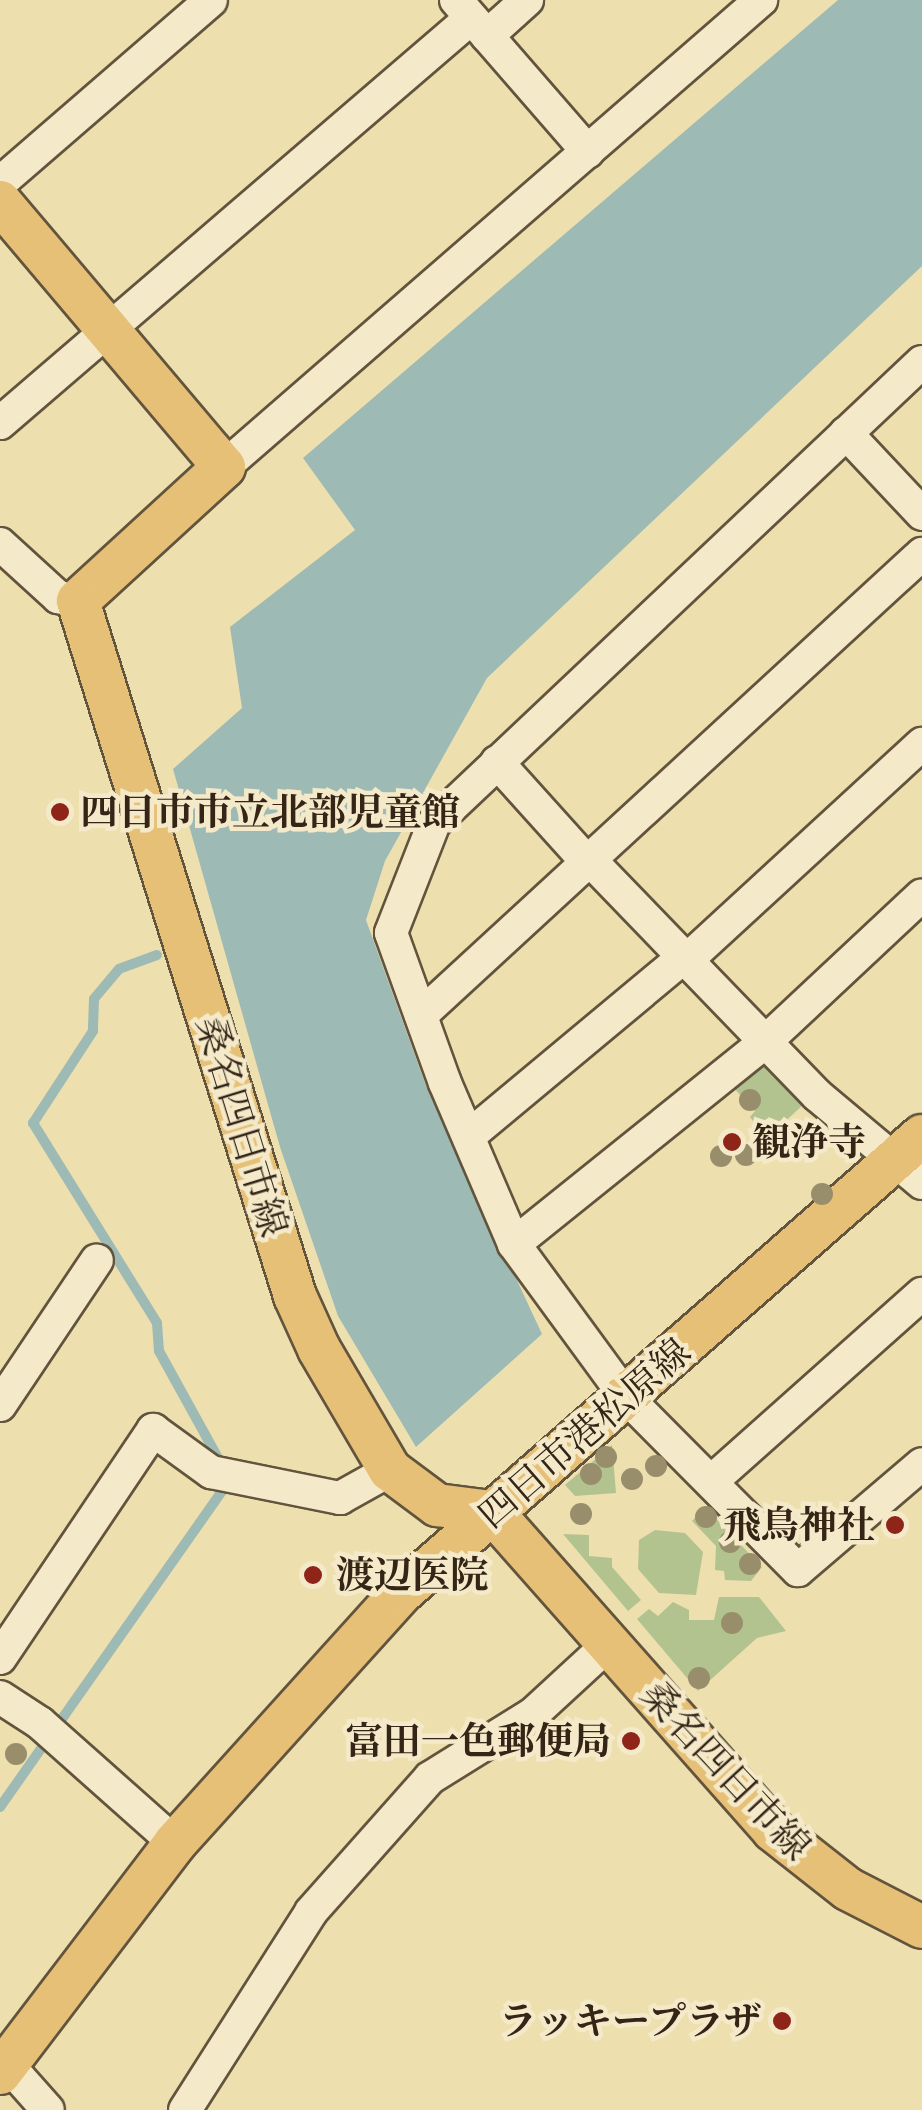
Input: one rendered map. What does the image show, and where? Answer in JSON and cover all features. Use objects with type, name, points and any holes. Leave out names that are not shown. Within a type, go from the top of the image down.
[{"type":"main road","points":[[0,202],[224,467],[78,601]]},
{"type":"main road","name":"桑名四日市線","points":[[78,601],[295,1296],[390,1470],[437,1505],[499,1506],[610,1644],[774,1830],[848,1889],[922,1927]]},
{"type":"main road","name":"四日市港松原線","points":[[2,2064],[175,1843],[388,1606],[622,1400],[914,1159]]},
{"type":"street","points":[[0,183],[211,0]]},
{"type":"street","points":[[0,422],[471,18],[527,0]]},
{"type":"street","points":[[224,467],[762,0]]},
{"type":"street","points":[[471,18],[588,152]]},
{"type":"street","points":[[922,362],[434,823],[391,933],[514,1244],[622,1400],[714,1480],[798,1570],[922,1464]]},
{"type":"street","points":[[846,433],[922,514]]},
{"type":"street","points":[[0,544],[58,597],[78,601]]},
{"type":"street","points":[[421,1015],[922,554]]},
{"type":"street","points":[[469,1136],[685,958],[922,744]]},
{"type":"street","points":[[497,762],[764,1042],[883,1155],[914,1159]]},
{"type":"street","points":[[514,1244],[764,1042],[922,895]]},
{"type":"street","points":[[0,1405],[97,1260]]},
{"type":"street","points":[[714,1480],[922,1294]]},
{"type":"street","points":[[0,1658],[152,1430],[211,1472],[340,1498],[390,1470]]},
{"type":"street","points":[[185,2110],[310,1912],[430,1778],[533,1714],[610,1644]]},
{"type":"street","points":[[0,1698],[175,1843]]},
{"type":"street","points":[[2,2064],[48,2110]]},
{"type":"green space","points":[[758,1060],[805,1103],[766,1139],[750,1117],[755,1111],[730,1084]]},
{"type":"green space","points":[[612,1445],[616,1493],[575,1496],[565,1485]]},
{"type":"green space","points":[[705,1507],[762,1567],[751,1581],[725,1580],[724,1571],[715,1570],[716,1546],[692,1521]]},
{"type":"green space","points":[[655,1530],[685,1533],[703,1552],[696,1595],[659,1593],[638,1569],[639,1540]]},
{"type":"green space","points":[[563,1534],[589,1535],[589,1556],[612,1558],[612,1567],[641,1600],[628,1611]]},
{"type":"green space","points":[[719,1597],[759,1597],[786,1631],[757,1638],[698,1691],[637,1619],[649,1609],[658,1616],[673,1602],[689,1610],[689,1620],[714,1620]]},
{"type":"water","points":[[838,0],[922,0],[922,266],[487,678],[385,861],[366,920],[425,1083],[542,1334],[416,1447],[338,1316],[280,1147],[173,769],[242,708],[230,627],[355,530],[303,458]]},
{"type":"waterway","points":[[157,955],[119,969],[94,999],[93,1031],[33,1123],[157,1323],[159,1351],[217,1456]]},
{"type":"waterway","points":[[0,1807],[228,1482]]},
{"type":"place","name":"四日市市立北部児童館","points":[[60,812]]},
{"type":"place","name":"観浄寺","points":[[732,1142]]},
{"type":"place","name":"飛鳥神社","points":[[895,1525]]},
{"type":"place","name":"渡辺医院","points":[[313,1575]]},
{"type":"place","name":"富田一色郵便局","points":[[631,1741]]},
{"type":"place","name":"ラッキープラザ","points":[[782,2021]]}]
